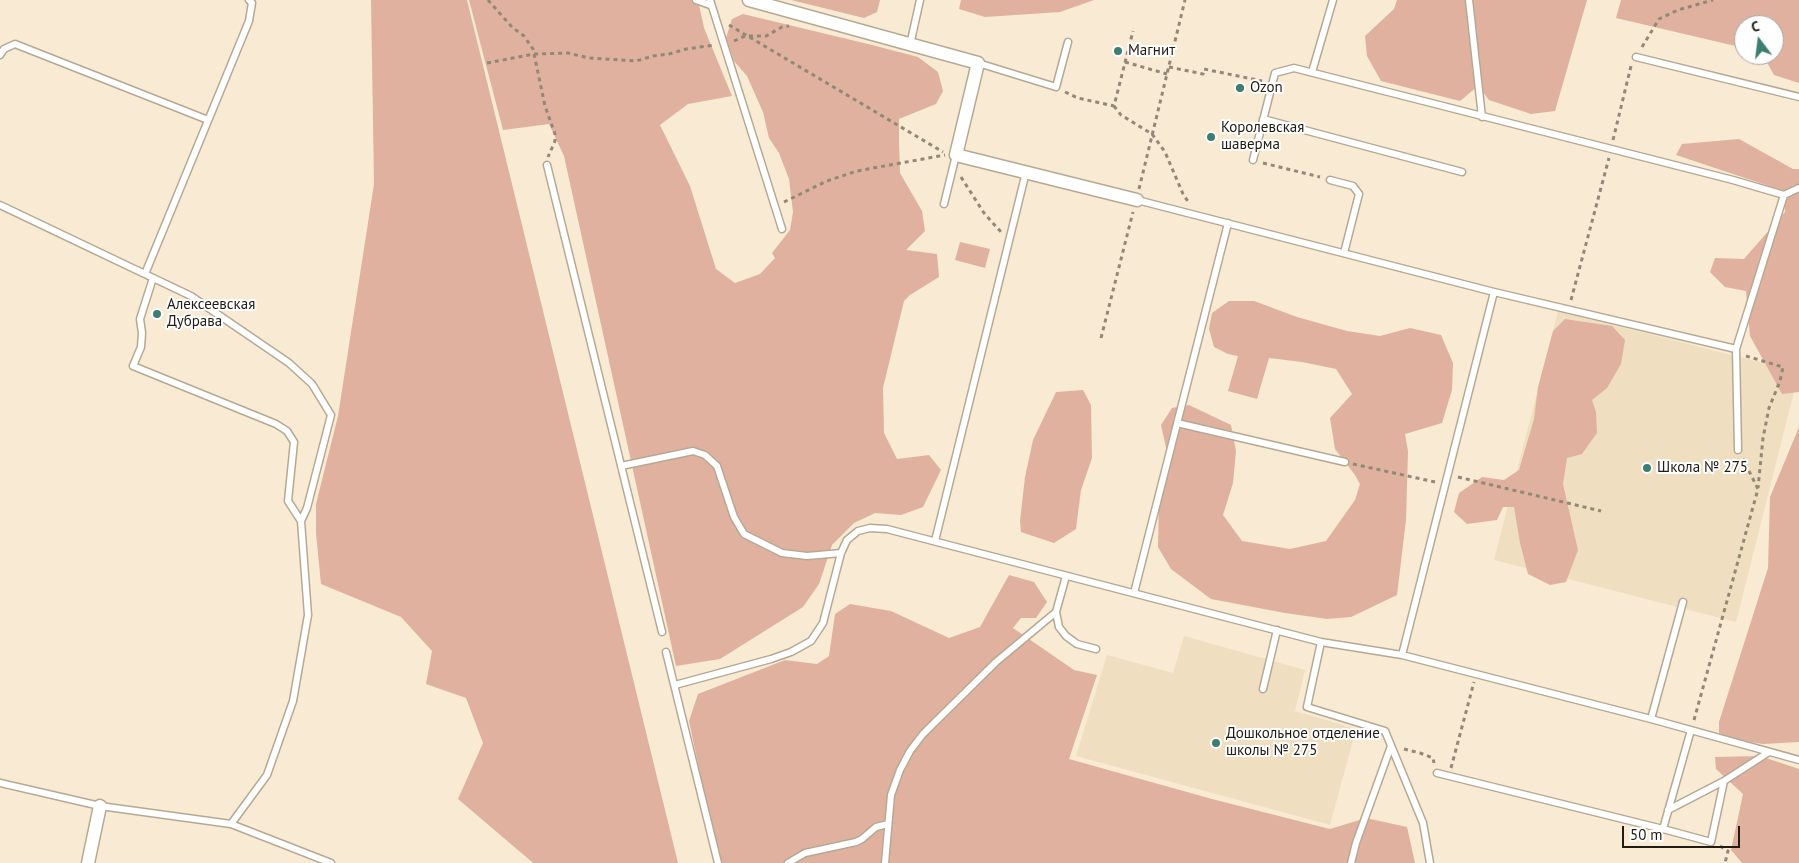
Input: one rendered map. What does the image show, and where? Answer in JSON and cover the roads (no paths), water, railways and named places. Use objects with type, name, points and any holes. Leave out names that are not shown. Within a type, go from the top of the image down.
[{"type":"street","points":[[748,0],[978,63],[955,160],[1026,172],[1136,200]]},
{"type":"street","points":[[88,863],[100,806]]},
{"type":"lane","points":[[145,274],[249,21],[252,3],[249,0]]},
{"type":"lane","points":[[696,0],[710,2],[782,229]]},
{"type":"lane","points":[[910,45],[920,0]]},
{"type":"lane","points":[[1312,72],[1333,0]]},
{"type":"lane","points":[[1469,0],[1482,117]]},
{"type":"lane","points":[[978,63],[1056,87],[1068,42]]},
{"type":"lane","points":[[0,55],[4,49],[15,44],[208,120]]},
{"type":"lane","points":[[1636,57],[1799,97]]},
{"type":"lane","points":[[1253,160],[1275,73],[1294,68],[1482,117],[1611,148],[1784,195],[1799,188]]},
{"type":"lane","points":[[1263,120],[1462,172]]},
{"type":"lane","points":[[944,204],[955,160]]},
{"type":"lane","points":[[547,165],[662,632]]},
{"type":"lane","points":[[935,542],[1026,172]]},
{"type":"lane","points":[[1330,180],[1354,186],[1359,194],[1344,253]]},
{"type":"lane","points":[[1738,450],[1736,349],[1784,195]]},
{"type":"lane","points":[[1136,200],[1494,292],[1736,349]]},
{"type":"lane","points":[[0,205],[191,296],[289,364],[312,384],[331,415],[307,508],[301,521]]},
{"type":"lane","points":[[1134,593],[1228,223]]},
{"type":"lane","points":[[154,278],[140,319],[141,347],[133,366],[276,424],[287,431],[294,442],[288,501],[301,521],[308,616],[293,701],[267,775],[231,824]]},
{"type":"lane","points":[[1402,656],[1494,292]]},
{"type":"lane","points":[[1177,423],[1345,462]]},
{"type":"lane","points":[[621,466],[693,451],[705,455],[717,466],[734,517],[744,534],[782,553],[807,556],[841,554]]},
{"type":"lane","points":[[674,685],[771,659],[791,652],[811,641],[823,623],[841,554],[847,540],[858,531],[870,528],[887,529],[1321,642],[1402,656],[1476,674],[1651,719],[1799,760]]},
{"type":"lane","points":[[1066,576],[1056,612],[1059,627],[1066,636],[1077,644],[1096,649]]},
{"type":"lane","points":[[1651,719],[1683,602]]},
{"type":"lane","points":[[885,863],[891,795],[900,770],[910,751],[923,734],[996,662],[1056,612]]},
{"type":"lane","points":[[1263,689],[1277,630]]},
{"type":"lane","points":[[1321,642],[1308,706],[1385,731],[1423,823],[1430,863]]},
{"type":"lane","points":[[666,652],[718,863]]},
{"type":"lane","points":[[1663,828],[1691,730]]},
{"type":"lane","points":[[1351,863],[1356,842],[1391,746]]},
{"type":"lane","points":[[1668,810],[1724,781],[1769,752]]},
{"type":"lane","points":[[1437,774],[1663,828],[1711,842],[1724,781]]},
{"type":"lane","points":[[0,783],[100,806],[231,824],[331,863]]},
{"type":"lane","points":[[788,863],[805,852],[856,842],[876,827],[888,824]]},
{"type":"place","name":"Магнит","points":[[1118,51]]},
{"type":"place","name":"Ozon","points":[[1240,88]]},
{"type":"place","name":"Королевская шаверма","points":[[1211,137]]},
{"type":"place","name":"Алексеевская Дубрава","points":[[157,314]]},
{"type":"place","name":"Школа № 275","points":[[1647,468]]},
{"type":"place","name":"Дошкольное отделение школы № 275","points":[[1216,743]]}]
